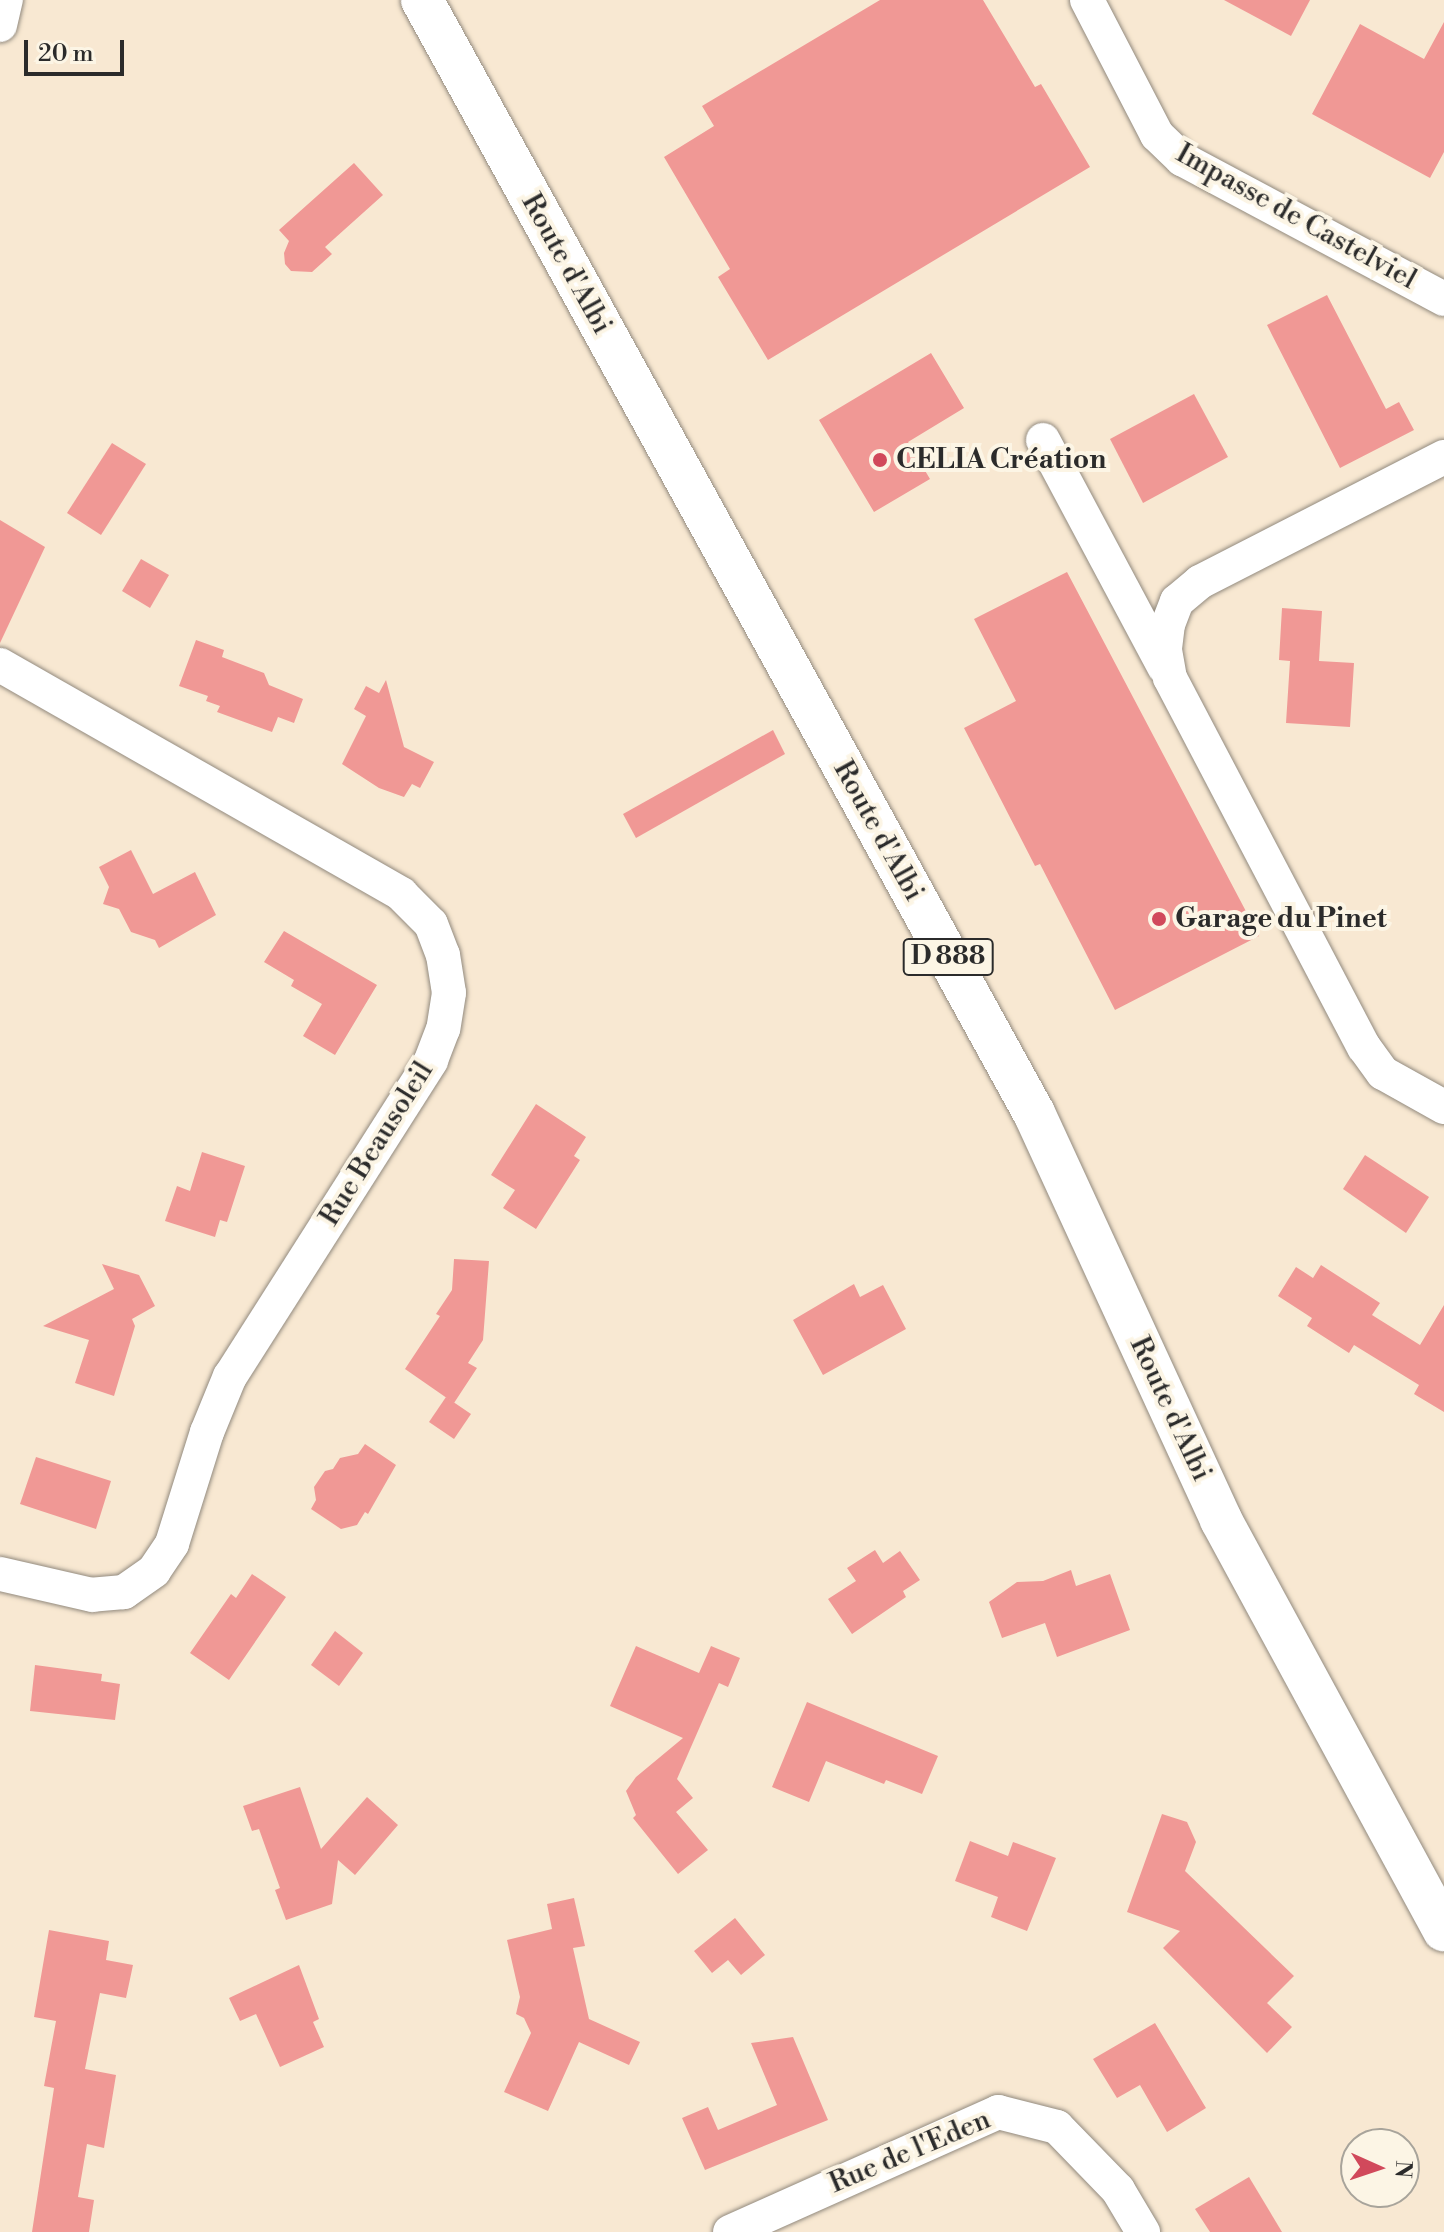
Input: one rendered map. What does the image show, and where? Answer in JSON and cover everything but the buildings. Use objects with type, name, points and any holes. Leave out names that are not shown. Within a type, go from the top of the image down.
[{"type":"main road","name":"Route d'Albi","points":[[422,0],[1034,1113],[1221,1520],[1444,1930]]},
{"type":"street","points":[[0,25],[6,0]]},
{"type":"street","name":"Impasse de Castelviel","points":[[1087,0],[1157,135],[1182,159],[1444,299]]},
{"type":"street","points":[[1043,440],[1364,1047],[1383,1073],[1444,1107]]},
{"type":"street","points":[[1170,678],[1165,650],[1168,624],[1177,601],[1200,582],[1444,457]]},
{"type":"street","name":"Rue Beausoleil","points":[[0,665],[401,894],[431,924],[443,955],[449,993],[443,1029],[431,1061],[230,1376],[207,1432],[172,1544],[154,1571],[124,1592],[92,1595],[0,1574]]},
{"type":"street","name":"Rue de l'Eden","points":[[730,2232],[998,2112],[1057,2127],[1118,2190],[1143,2232]]},
{"type":"place","name":"CELIA Création","points":[[880,460]]},
{"type":"place","name":"Garage du Pinet","points":[[1159,919]]}]
